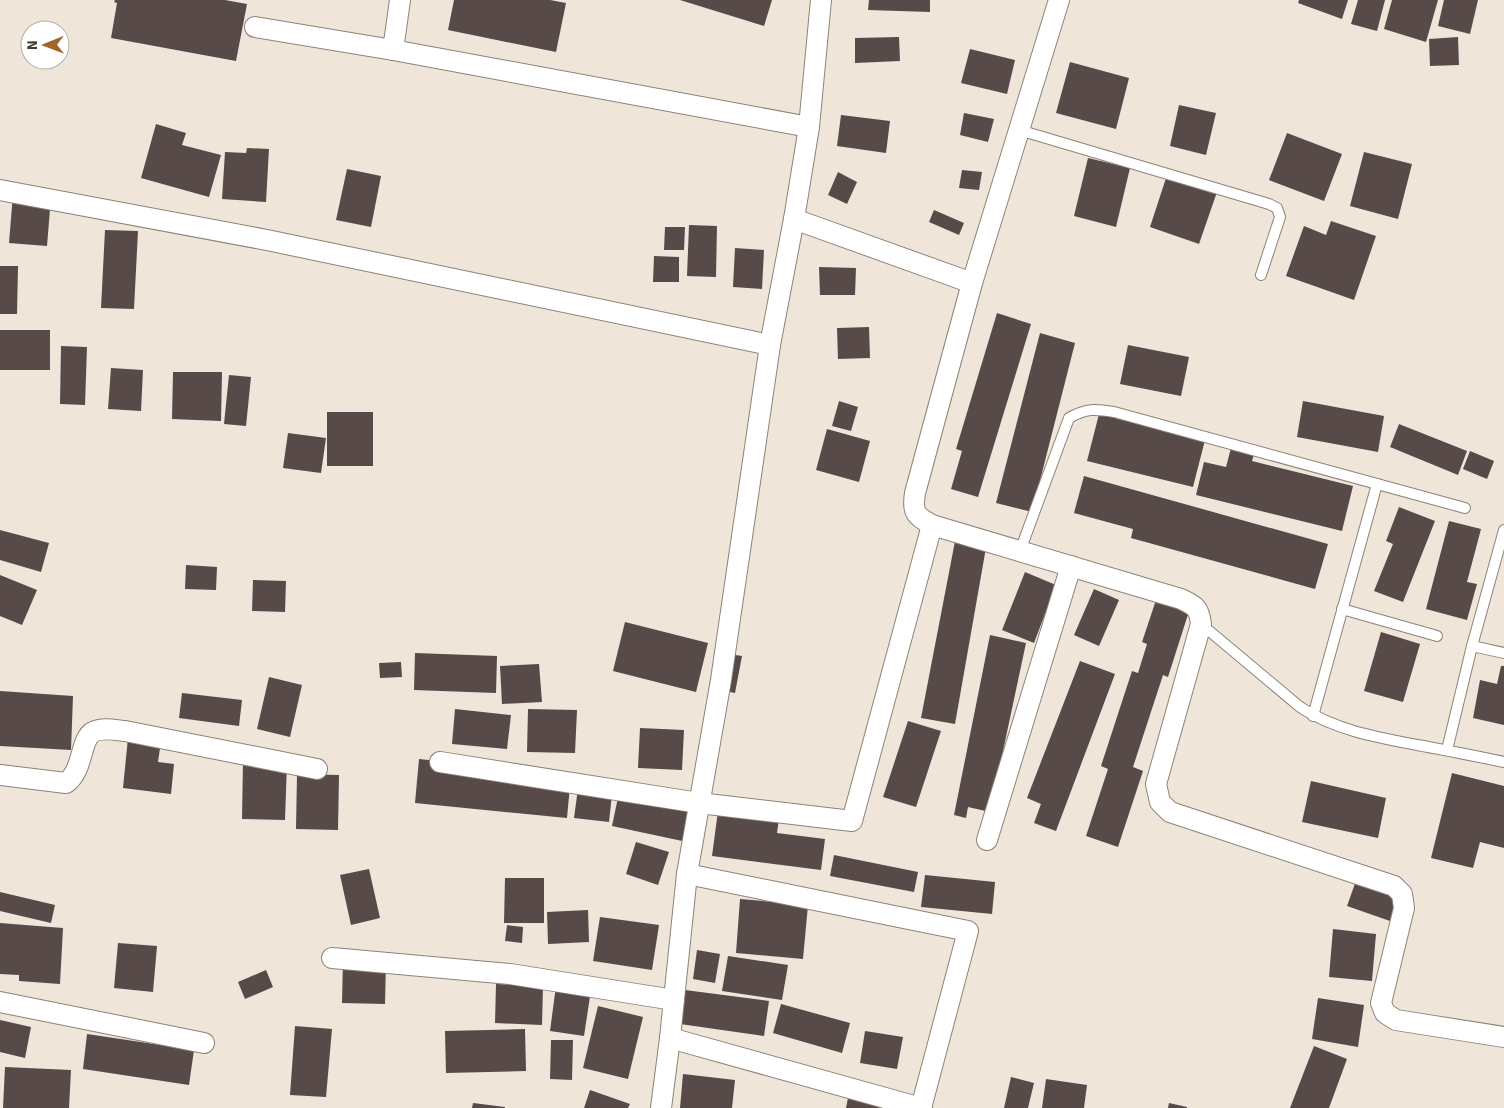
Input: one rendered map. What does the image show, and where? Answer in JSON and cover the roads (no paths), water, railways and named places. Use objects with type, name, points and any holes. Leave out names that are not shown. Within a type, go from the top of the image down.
[{"type":"street","points":[[393,50],[400,0]]},
{"type":"street","points":[[661,1108],[687,874],[720,680],[770,345],[809,127],[821,0]]},
{"type":"street","points":[[1059,0],[972,283],[914,493],[913,504],[915,513],[922,520],[932,525],[1181,599],[1194,605],[1200,613],[1201,624],[1156,784],[1160,802],[1170,812],[1394,886],[1402,894],[1404,908],[1381,1003],[1385,1013],[1396,1020],[1504,1037]]},
{"type":"street","points":[[255,27],[393,50],[809,127]]},
{"type":"street","points":[[0,190],[267,240],[770,345]]},
{"type":"street","points":[[794,219],[972,283]]},
{"type":"street","points":[[440,762],[699,803],[852,821],[932,525]]},
{"type":"street","points":[[987,840],[1071,566]]},
{"type":"street","points":[[0,775],[66,783],[74,777],[87,738],[93,732],[104,729],[125,731],[317,769]]},
{"type":"street","points":[[670,1038],[921,1108],[968,932],[687,874]]},
{"type":"street","points":[[332,958],[510,974],[674,1000]]},
{"type":"street","points":[[0,1002],[204,1043]]},
{"type":"lane","points":[[1020,130],[1269,204],[1277,208],[1280,217],[1261,275]]},
{"type":"lane","points":[[1020,551],[1069,418],[1082,411],[1096,409],[1114,412],[1465,508]]},
{"type":"lane","points":[[1313,716],[1377,484]]},
{"type":"lane","points":[[1447,750],[1472,646],[1504,530]]},
{"type":"lane","points":[[1342,610],[1437,636]]},
{"type":"lane","points":[[1201,624],[1313,716],[1348,730],[1381,738],[1504,762]]},
{"type":"lane","points":[[1472,646],[1504,653]]}]
